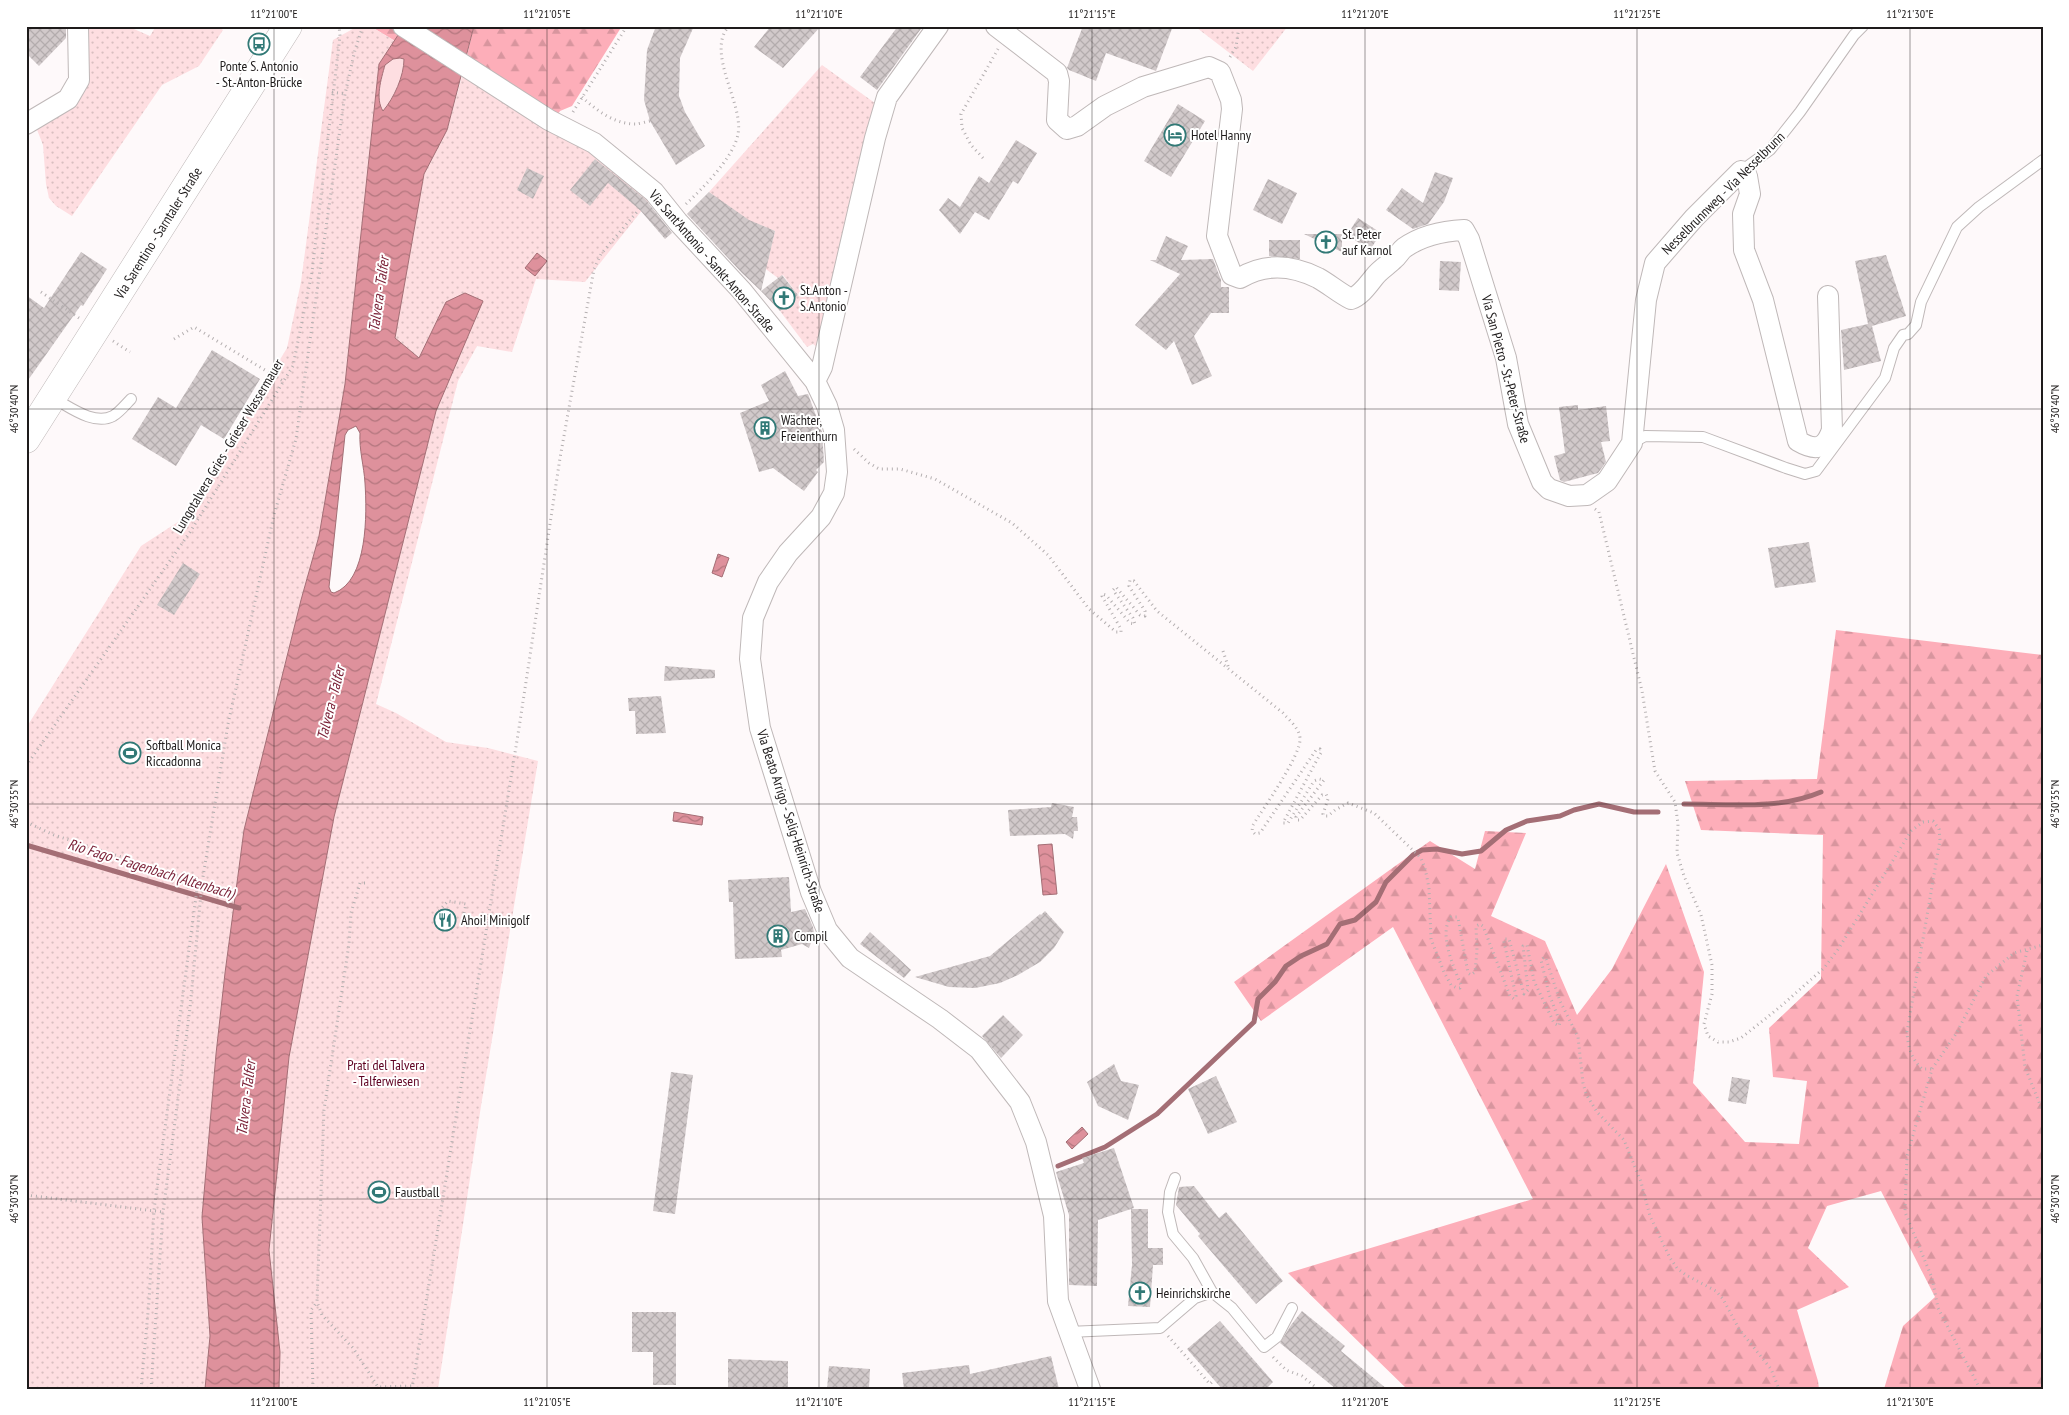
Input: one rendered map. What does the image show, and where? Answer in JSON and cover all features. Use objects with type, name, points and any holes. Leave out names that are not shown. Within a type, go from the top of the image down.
[{"type":"main road","name":"Via Sarentino - Sarntaler Straße","points":[[26,439],[288,26]]},
{"type":"street","points":[[26,124],[68,99],[80,80],[78,26]]},
{"type":"street","name":"Via Sant'Antonio - Sankt-Anton-Straße","points":[[403,26],[556,124],[594,143],[654,192],[671,214],[742,291],[815,381],[827,406],[834,430],[837,472],[834,493],[822,517],[788,553]]},
{"type":"street","points":[[815,381],[822,367],[875,138],[888,95],[938,26]]},
{"type":"street","points":[[888,95],[912,83],[954,26]]},
{"type":"street","points":[[1002,30],[1057,73],[1059,81],[1057,120],[1067,130],[1078,126],[1104,106],[1143,87],[1209,67],[1217,70]]},
{"type":"street","name":"Via San Pietro - St.-Peter-Straße","points":[[1217,70],[1220,72],[1231,100],[1232,109],[1217,236],[1232,274],[1240,278],[1253,270],[1267,267],[1283,268],[1306,273],[1318,278],[1351,299],[1356,297],[1380,270],[1396,258],[1403,248],[1448,230],[1464,230],[1469,239],[1506,358],[1518,424],[1542,482],[1549,489],[1569,496],[1588,495]]},
{"type":"street","points":[[1741,171],[1747,176],[1750,194],[1743,214],[1744,250],[1763,300],[1798,441],[1810,448],[1819,448],[1832,442],[1828,296]]},
{"type":"street","name":"Nesselbrunnweg - Via Nesselbrunn","points":[[1632,443],[1646,300],[1655,262],[1694,218],[1741,171]]},
{"type":"street","points":[[1588,495],[1607,482],[1632,443]]},
{"type":"street","name":"Via Beato Arrigo - Selig-Heinrich-Straße","points":[[788,553],[768,582],[753,618],[750,659],[760,728],[811,892],[827,930],[850,958],[940,1019],[979,1049],[1020,1102],[1036,1142],[1054,1216],[1058,1301],[1090,1389]]},
{"type":"lane","name":"Nesselbrunnweg - Via Nesselbrunn","points":[[1741,171],[1770,150],[1800,112],[1854,35],[1863,26]]},
{"type":"lane","points":[[1632,443],[1645,436],[1703,437],[1805,474],[1816,471],[1832,442],[1879,389],[1885,378],[1894,348],[1916,325],[1921,302],[1957,227],[1979,206],[2043,160]]},
{"type":"lane","points":[[52,398],[93,418],[103,419],[114,416],[132,399]]},
{"type":"lane","points":[[1175,1178],[1170,1192],[1168,1212],[1174,1234],[1193,1258],[1212,1292],[1232,1308],[1264,1347],[1278,1337],[1292,1308]]},
{"type":"lane","points":[[1068,1332],[1160,1328],[1195,1298],[1212,1292]]},
{"type":"path","name":"Lungotalvera Gries - Grieser Wassermauer","points":[[26,766],[190,532],[293,366],[312,272],[340,36],[339,26]]},
{"type":"path","points":[[141,1389],[149,1302],[154,1210],[200,882],[228,724],[274,515],[296,438],[346,94],[355,50],[363,26]]},
{"type":"path","points":[[556,124],[582,97],[627,26]]},
{"type":"path","points":[[671,214],[702,188],[733,149],[738,133],[736,114],[722,54],[721,41],[729,26]]},
{"type":"path","points":[[1217,70],[1232,55],[1236,47],[1238,26]]},
{"type":"path","points":[[983,158],[971,145],[962,128],[962,114],[1002,30]]},
{"type":"path","points":[[332,92],[346,94]]},
{"type":"path","points":[[582,97],[597,110],[611,118],[634,124],[650,121]]},
{"type":"path","points":[[365,883],[360,883],[350,912],[349,944],[324,1110],[317,1302],[322,1315],[353,1348],[377,1388],[412,1387],[488,923],[560,458],[594,268],[601,254],[654,192]]},
{"type":"path","points":[[41,292],[84,321]]},
{"type":"path","points":[[174,339],[194,327],[283,381]]},
{"type":"path","points":[[110,338],[130,352]]},
{"type":"path","points":[[852,447],[869,463],[879,469],[900,469],[935,479],[1012,523],[1048,555],[1089,609],[1116,632],[1121,632],[1121,629],[1102,596],[1104,594],[1130,623],[1135,624],[1133,618],[1113,590],[1116,587],[1140,615],[1145,616],[1145,611],[1129,586],[1130,580],[1134,581],[1157,611],[1283,714],[1298,730],[1301,740],[1295,756],[1253,825],[1252,831],[1256,834],[1260,833],[1316,750],[1320,749],[1321,753],[1283,820],[1284,824],[1288,823],[1314,782],[1319,779],[1324,780],[1296,817],[1297,820],[1300,820],[1322,795],[1326,794],[1328,798],[1324,816],[1328,816],[1344,804],[1367,809],[1385,822],[1416,854],[1425,868],[1429,888],[1431,939],[1451,985],[1457,988],[1460,988],[1461,985],[1450,958],[1448,946],[1447,923],[1451,916],[1454,916],[1458,918],[1468,973],[1471,975],[1475,972],[1477,951],[1476,926],[1480,924],[1483,926],[1510,996],[1514,999],[1516,996],[1504,939],[1508,939],[1524,994],[1528,990],[1523,946],[1527,945],[1534,981],[1554,1022],[1559,1026],[1560,1022],[1549,994],[1541,960],[1544,957],[1546,959],[1560,1001],[1578,1037],[1586,1094],[1597,1112],[1624,1140],[1641,1182],[1650,1216],[1670,1258],[1677,1268],[1686,1275],[1716,1291],[1723,1299],[1739,1329],[1771,1369],[1778,1389]]},
{"type":"path","points":[[1588,495],[1590,503],[1599,512],[1642,691],[1655,771],[1675,802],[1678,824],[1677,852],[1684,876],[1701,915],[1712,964],[1712,994],[1704,1024],[1708,1036],[1718,1042],[1729,1042],[1741,1038],[1824,968],[1839,948],[1911,831],[1923,822],[1933,821],[1939,829],[1940,840],[1907,1032],[1908,1049],[1914,1062],[1922,1069],[1932,1069]]},
{"type":"path","points":[[1223,651],[1229,670]]},
{"type":"path","points":[[26,822],[54,835],[200,882]]},
{"type":"path","points":[[151,1389],[163,1212],[190,1008],[200,910],[200,882]]},
{"type":"path","points":[[439,911],[448,901],[466,904],[463,918],[488,923]]},
{"type":"path","points":[[1980,1389],[1938,1308],[1932,1278],[1905,1212],[1907,1156],[1932,1069],[1956,1034],[1986,976],[2014,953],[2043,945]]},
{"type":"path","points":[[2027,950],[2017,996],[2025,1067],[2043,1112]]},
{"type":"path","points":[[26,1195],[163,1212]]},
{"type":"path","points":[[313,1389],[311,1310],[317,1302]]},
{"type":"path","points":[[1160,1328],[1210,1384],[1214,1380]]},
{"type":"path","points":[[1264,1347],[1286,1370],[1302,1376],[1318,1389]]},
{"type":"green space","points":[[80,26],[127,26],[150,36],[156,26],[217,26],[223,30],[199,66],[162,85],[72,216],[56,206],[49,198],[43,145],[34,122],[68,99]]},
{"type":"green space","points":[[358,26],[370,26],[395,41],[379,64],[345,384],[319,536],[301,600],[244,830],[216,1054],[202,1217],[210,1336],[205,1389],[26,1389],[26,728],[141,546],[184,518],[287,348],[301,282],[333,40]]},
{"type":"green space","points":[[370,26],[404,26],[395,41]]},
{"type":"green space","points":[[474,26],[622,26],[572,106],[560,111],[550,127],[463,73]]},
{"type":"green space","points":[[1198,26],[1288,26],[1253,71],[1197,28]]},
{"type":"green space","points":[[393,59],[404,59],[404,66],[400,80],[383,112],[379,95],[385,65]]},
{"type":"green space","points":[[822,65],[879,106],[818,348],[813,344],[807,347],[780,311],[798,295],[783,275],[778,278],[763,267],[768,260],[775,231],[755,223],[745,237],[727,206],[709,192]]},
{"type":"green space","name":"Prati del Talvera - Talferwiesen","points":[[463,73],[595,153],[651,199],[585,282],[536,279],[512,352],[477,346],[458,381],[376,704],[396,713],[446,742],[488,748],[538,761],[481,1106],[438,1389],[279,1389],[280,1352],[269,1250],[289,1057],[334,817],[436,411],[483,301],[446,302],[419,358],[395,338],[424,174],[447,130]]},
{"type":"green space","points":[[1836,630],[2043,655],[2043,1389],[1884,1389],[1903,1326],[1935,1297],[1881,1191],[1827,1206],[1808,1248],[1849,1287],[1797,1310],[1819,1389],[1407,1389],[1288,1273],[1533,1199],[1393,927],[1261,1021],[1234,982],[1430,841],[1475,869],[1485,831],[1526,833],[1491,916],[1545,941],[1577,1015],[1612,969],[1666,864],[1704,972],[1693,1083],[1745,1142],[1799,1144],[1807,1081],[1773,1077],[1769,1028],[1821,979],[1823,835],[1701,830],[1685,781],[1817,779]]},
{"type":"water","name":"Talvera - Talfer","points":[[404,26],[474,26],[447,130],[424,174],[395,338],[419,358],[446,302],[465,293],[483,301],[436,411],[334,817],[289,1057],[269,1250],[280,1352],[279,1389],[205,1389],[210,1336],[202,1217],[225,973],[244,830],[301,600],[319,536],[345,384],[379,64]],"holes":[[[393,59],[404,59],[400,79],[383,111],[379,95],[385,65]],[[356,426],[360,433],[365,483],[366,511],[363,545],[353,575],[345,586],[334,593],[331,592],[329,587],[345,435],[348,430]]]},
{"type":"water","points":[[537,253],[547,261],[535,276],[525,268]]},
{"type":"water","points":[[718,554],[729,558],[722,577],[712,573]]},
{"type":"water","points":[[674,812],[703,817],[702,825],[673,821]]},
{"type":"water","points":[[1052,844],[1057,894],[1043,895],[1038,845]]},
{"type":"water","points":[[1082,1127],[1088,1134],[1072,1149],[1066,1142]]},
{"type":"building","points":[[26,26],[66,26],[66,38],[39,66],[26,53]]},
{"type":"building","points":[[656,26],[694,26],[680,58],[679,96],[685,112],[705,146],[676,165],[650,121],[644,100],[647,50]]},
{"type":"building","points":[[771,26],[821,26],[783,68],[754,47]]},
{"type":"building","points":[[898,26],[923,26],[877,90],[860,77]]},
{"type":"building","points":[[1083,26],[1173,26],[1156,71],[1106,53],[1096,81],[1067,68]]},
{"type":"building","points":[[1178,104],[1205,121],[1171,177],[1144,161]]},
{"type":"building","points":[[1016,140],[1037,153],[1018,184],[1013,181],[989,220],[975,212],[960,234],[939,210],[948,198],[960,207],[979,176],[989,183]]},
{"type":"building","points":[[595,159],[646,200],[672,233],[665,239],[640,210],[608,183],[590,206],[570,190]]},
{"type":"building","points":[[527,168],[544,176],[533,199],[517,190]]},
{"type":"building","points":[[1435,172],[1453,178],[1444,202],[1428,224],[1413,229],[1386,210],[1402,188],[1423,203]]},
{"type":"building","points":[[1268,179],[1297,193],[1282,224],[1253,210]]},
{"type":"building","points":[[709,192],[749,220],[775,231],[761,291],[687,214]]},
{"type":"building","points":[[1358,218],[1381,233],[1370,250],[1347,235]]},
{"type":"building","name":"St. Peter auf Karnol","points":[[1304,234],[1342,234],[1342,252]]},
{"type":"building","points":[[1166,236],[1188,246],[1181,260],[1213,259],[1221,280],[1221,287],[1229,287],[1229,313],[1211,313],[1194,336],[1212,376],[1192,385],[1174,341],[1166,350],[1135,325],[1180,274],[1150,260],[1156,260]]},
{"type":"building","points":[[1269,240],[1300,240],[1300,259],[1269,256]]},
{"type":"building","points":[[81,252],[107,269],[83,306],[81,305],[26,383],[26,295],[44,308]]},
{"type":"building","points":[[1886,255],[1906,316],[1872,326],[1881,361],[1844,370],[1841,330],[1868,324],[1855,261]]},
{"type":"building","points":[[1440,261],[1461,262],[1459,291],[1439,290]]},
{"type":"building","points":[[782,275],[798,295],[780,311],[761,291]]},
{"type":"building","points":[[212,350],[260,379],[224,439],[201,425],[176,466],[132,439],[158,397],[176,408]]},
{"type":"building","name":"Wächter, Freienthurn","points":[[785,371],[798,396],[808,394],[822,432],[824,462],[816,470],[818,472],[804,491],[773,468],[759,472],[740,413],[769,401],[761,385]]},
{"type":"building","points":[[1578,405],[1578,410],[1606,406],[1610,441],[1601,442],[1606,462],[1598,473],[1564,482],[1560,480],[1554,456],[1565,453],[1559,407]]},
{"type":"building","points":[[1809,542],[1816,582],[1775,588],[1768,548]]},
{"type":"building","points":[[183,563],[200,574],[174,615],[157,605]]},
{"type":"building","points":[[665,666],[715,670],[715,678],[664,681]]},
{"type":"building","points":[[661,696],[666,733],[636,734],[635,711],[629,711],[628,698]]},
{"type":"building","points":[[1052,803],[1074,807],[1072,817],[1077,817],[1078,831],[1074,831],[1073,839],[1065,834],[1010,836],[1008,810],[1051,807]]},
{"type":"building","name":"Compil","points":[[789,877],[791,912],[805,909],[813,927],[815,940],[812,940],[809,948],[802,944],[781,950],[782,957],[735,959],[733,902],[729,902],[728,880]]},
{"type":"building","points":[[1045,911],[1064,932],[1054,948],[1040,962],[1018,975],[1000,983],[975,988],[949,987],[915,977],[990,956]]},
{"type":"building","points":[[870,932],[911,970],[904,978],[860,944]]},
{"type":"building","points":[[1003,1015],[1023,1035],[1001,1058],[982,1036]]},
{"type":"building","points":[[1114,1064],[1121,1081],[1139,1085],[1128,1120],[1098,1106],[1087,1082]]},
{"type":"building","points":[[671,1072],[693,1075],[675,1214],[653,1211]]},
{"type":"building","points":[[1216,1076],[1237,1122],[1208,1134],[1188,1089]]},
{"type":"building","points":[[1732,1077],[1750,1080],[1746,1104],[1728,1101]]},
{"type":"building","points":[[1114,1148],[1134,1208],[1098,1220],[1097,1286],[1069,1285],[1069,1215],[1056,1172],[1084,1163],[1082,1158]]},
{"type":"building","points":[[1194,1186],[1219,1218],[1226,1212],[1283,1281],[1256,1304],[1198,1236],[1200,1234],[1176,1205],[1179,1187]]},
{"type":"building","points":[[1131,1209],[1148,1209],[1148,1248],[1163,1248],[1163,1265],[1153,1265],[1150,1307],[1128,1306],[1132,1265]]},
{"type":"building","points":[[1302,1311],[1345,1346],[1341,1351],[1387,1389],[1336,1389],[1280,1343]]},
{"type":"building","points":[[632,1312],[676,1312],[676,1385],[653,1385],[653,1352],[632,1352]]},
{"type":"building","points":[[1220,1321],[1273,1382],[1266,1389],[1222,1389],[1187,1349]]},
{"type":"building","points":[[1051,1356],[1059,1389],[904,1389],[902,1373],[969,1365],[970,1374]]},
{"type":"building","points":[[728,1359],[788,1361],[788,1389],[728,1389]]},
{"type":"building","points":[[829,1366],[870,1369],[869,1389],[827,1389]]},
{"type":"waterway","points":[[1684,804],[1771,804],[1805,798],[1821,792]]},
{"type":"waterway","points":[[1058,1166],[1105,1147],[1157,1114],[1254,1022],[1258,999],[1275,982],[1286,966],[1301,956],[1327,944],[1340,924],[1355,920],[1376,902],[1386,882],[1413,855],[1422,850],[1437,849],[1462,854],[1481,851],[1506,830],[1527,821],[1560,816],[1574,810],[1599,804],[1634,812],[1658,812]]},
{"type":"waterway","name":"Rio Fago - Fagenbach (Altenbach)","points":[[26,845],[239,908]]},
{"type":"place","name":"Ponte S. Antonio - St.-Anton-Brücke","points":[[259,44]]},
{"type":"place","name":"Hotel Hanny","points":[[1175,135]]},
{"type":"place","name":"St. Peter auf Karnol","points":[[1326,242]]},
{"type":"place","name":"St.Anton - S.Antonio","points":[[784,298]]},
{"type":"place","name":"Wächter, Freienthurn","points":[[765,428]]},
{"type":"place","name":"Softball Monica Riccadonna","points":[[130,753]]},
{"type":"place","name":"Ahoi! Minigolf","points":[[445,920]]},
{"type":"place","name":"Compil","points":[[778,936]]},
{"type":"place","name":"Faustball","points":[[379,1192]]},
{"type":"place","name":"Heinrichskirche","points":[[1140,1293]]}]
